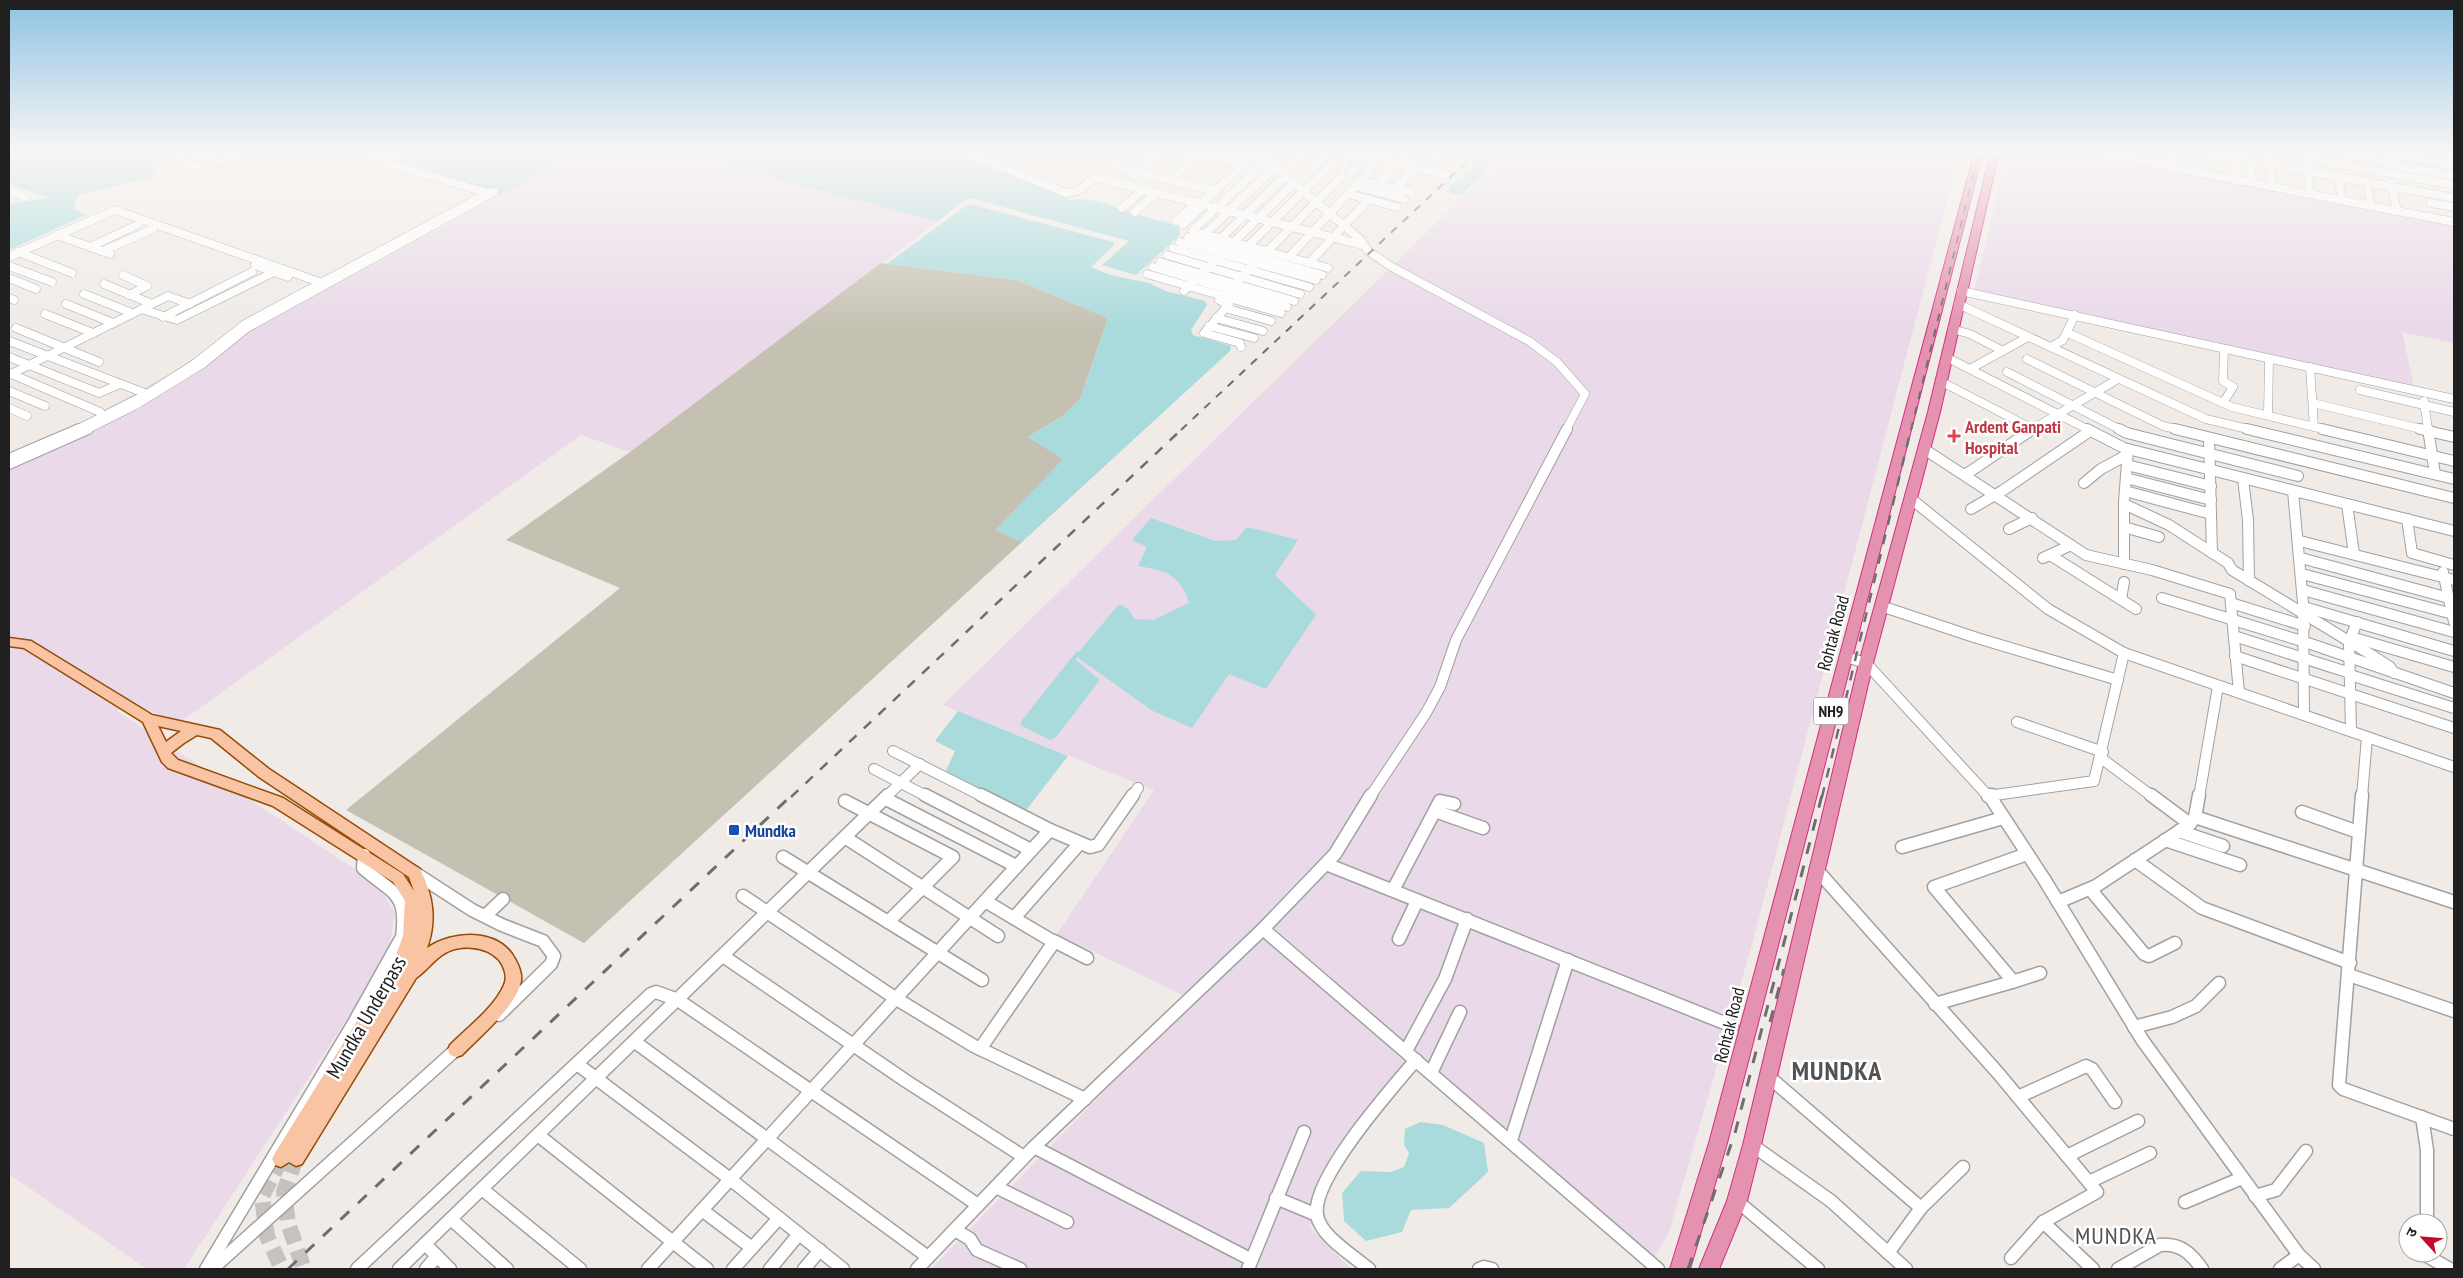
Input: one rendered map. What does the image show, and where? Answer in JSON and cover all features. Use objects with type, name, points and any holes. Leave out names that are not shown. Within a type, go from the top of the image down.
[{"type":"highway","name":"Rohtak Road","points":[[1680,1269],[1718,1144],[1810,788],[1964,211]]},
{"type":"highway","name":"NH9","points":[[1708,1269],[1737,1201],[1752,1145],[1866,663],[1924,449],[1980,211]]},
{"type":"highway","points":[[1950,266],[1966,269]]},
{"type":"highway","points":[[1810,788],[1834,796]]},
{"type":"main road","points":[[9,642],[27,644],[148,719],[216,734],[264,773],[415,873],[428,916],[421,945],[408,976]]},
{"type":"main road","points":[[148,719],[164,752],[170,744],[195,730]]},
{"type":"main road","name":"Mundka Underpass","points":[[164,752],[173,764],[278,802],[398,878],[412,900],[411,936],[399,966],[288,1159],[408,976]]},
{"type":"main road","points":[[408,976],[432,953],[444,946],[464,941],[478,941],[494,946],[507,956],[514,974],[512,985],[505,997],[456,1050]]},
{"type":"street","points":[[9,257],[105,212],[112,211]]},
{"type":"street","points":[[117,211],[283,267],[320,286]]},
{"type":"street","points":[[9,464],[72,437],[134,406],[204,363],[246,328],[459,211]]},
{"type":"street","points":[[1176,221],[1190,211]]},
{"type":"street","points":[[1183,224],[1194,211]]},
{"type":"street","points":[[1192,232],[1215,211]]},
{"type":"street","points":[[1205,234],[1230,211],[1363,245]]},
{"type":"street","points":[[1221,238],[1249,211]]},
{"type":"street","points":[[1187,289],[1266,211]]},
{"type":"street","points":[[1248,246],[1283,211]]},
{"type":"street","points":[[1241,347],[1240,343],[1204,333],[1229,304],[1219,301],[1251,271],[1308,211]]},
{"type":"street","points":[[917,1269],[1029,1152],[1263,929],[1339,849],[1380,780],[1426,713],[1440,686],[1456,640],[1585,394],[1557,362],[1529,341],[1392,267],[1368,251],[1360,239],[1326,211]]},
{"type":"street","points":[[1289,257],[1333,211]]},
{"type":"street","points":[[1310,263],[1357,211]]},
{"type":"street","points":[[2408,211],[2454,222]]},
{"type":"street","points":[[2416,211],[2454,216]]},
{"type":"street","points":[[105,212],[274,272],[320,286]]},
{"type":"street","points":[[125,219],[132,216]]},
{"type":"street","points":[[90,247],[140,224]]},
{"type":"street","points":[[57,235],[107,253],[153,229]]},
{"type":"street","points":[[1180,242],[1257,264],[1319,278],[1248,246],[1192,232]]},
{"type":"street","points":[[1192,232],[1228,248],[1289,257],[1328,268]]},
{"type":"street","points":[[184,240],[192,236]]},
{"type":"street","points":[[1173,248],[1309,287]]},
{"type":"street","points":[[18,252],[72,272]]},
{"type":"street","points":[[1167,255],[1300,294]]},
{"type":"street","points":[[1160,262],[1294,301]]},
{"type":"street","points":[[9,266],[52,282]]},
{"type":"street","points":[[141,309],[163,317],[179,320],[283,267]]},
{"type":"street","points":[[1153,268],[1287,307]]},
{"type":"street","points":[[163,317],[252,272]]},
{"type":"street","points":[[1147,274],[1187,289],[1224,296],[1281,313]]},
{"type":"street","points":[[124,275],[147,286],[129,295]]},
{"type":"street","points":[[9,278],[36,289]]},
{"type":"street","points":[[104,284],[152,304]]},
{"type":"street","points":[[9,459],[65,436],[147,394],[197,362],[245,324],[320,286]]},
{"type":"street","points":[[84,294],[132,313]]},
{"type":"street","points":[[10,374],[168,296],[190,304]]},
{"type":"street","points":[[1959,297],[2075,315],[2454,399]]},
{"type":"street","points":[[1959,297],[2028,337],[2213,421],[2454,479]]},
{"type":"street","points":[[66,304],[113,323]]},
{"type":"street","points":[[1225,308],[1272,321]]},
{"type":"street","points":[[45,314],[93,333]]},
{"type":"street","points":[[2050,347],[2063,340],[2075,315]]},
{"type":"street","points":[[1216,318],[1263,331]]},
{"type":"street","points":[[1210,326],[1254,338]]},
{"type":"street","points":[[16,328],[99,362]]},
{"type":"street","points":[[1952,329],[1968,333],[2003,351]]},
{"type":"street","points":[[2068,333],[2223,403],[2454,461]]},
{"type":"street","points":[[1970,369],[2028,337]]},
{"type":"street","points":[[9,341],[147,394]]},
{"type":"street","points":[[2223,403],[2233,387],[2223,381],[2224,348]]},
{"type":"street","points":[[9,357],[99,393],[120,384]]},
{"type":"street","points":[[1946,357],[2059,414],[2128,452],[2454,530]]},
{"type":"street","points":[[2268,415],[2269,358]]},
{"type":"street","points":[[2027,359],[2160,425],[2454,498]]},
{"type":"street","points":[[2310,367],[2314,427]]},
{"type":"street","points":[[2008,372],[2125,432],[2298,476]]},
{"type":"street","points":[[10,374],[100,412]]},
{"type":"street","points":[[1965,475],[2032,430],[2118,379]]},
{"type":"street","points":[[1940,381],[2032,430]]},
{"type":"street","points":[[2360,390],[2454,412]]},
{"type":"street","points":[[9,391],[45,406]]},
{"type":"street","points":[[2423,392],[2435,474]]},
{"type":"street","points":[[2313,403],[2454,437]]},
{"type":"street","points":[[9,408],[28,416]]},
{"type":"street","points":[[1971,509],[1998,496],[2044,461],[2090,431]]},
{"type":"street","points":[[2209,438],[2212,553]]},
{"type":"street","points":[[1924,449],[2086,555],[2152,570],[2229,594],[2239,693]]},
{"type":"street","points":[[2124,564],[2124,504],[2128,452]]},
{"type":"street","points":[[2084,483],[2128,452]]},
{"type":"street","points":[[2368,458],[2372,477]]},
{"type":"street","points":[[2126,465],[2210,486]]},
{"type":"street","points":[[2126,478],[2211,500]]},
{"type":"street","points":[[2243,479],[2248,520],[2249,581]]},
{"type":"street","points":[[2125,491],[2211,514]]},
{"type":"street","points":[[2293,491],[2300,541],[2305,617],[2304,715]]},
{"type":"street","points":[[1910,498],[2048,609],[2124,653],[2454,766]]},
{"type":"street","points":[[2124,504],[2169,525],[2228,563],[2232,570],[2305,617],[2350,639],[2390,667],[2394,673]]},
{"type":"street","points":[[2347,504],[2354,554]]},
{"type":"street","points":[[2008,529],[2032,518]]},
{"type":"street","points":[[2407,519],[2412,553],[2454,566]]},
{"type":"street","points":[[2124,527],[2160,537]]},
{"type":"street","points":[[2300,541],[2449,578]]},
{"type":"street","points":[[2071,545],[2046,557],[2136,609]]},
{"type":"street","points":[[2301,558],[2449,598]]},
{"type":"street","points":[[2302,574],[2453,618],[2449,598],[2449,578],[2440,562]]},
{"type":"street","points":[[2121,599],[2124,582]]},
{"type":"street","points":[[2303,590],[2454,632]]},
{"type":"street","points":[[2162,598],[2305,642],[2454,693]]},
{"type":"street","points":[[2231,603],[2305,617],[2357,622],[2454,650]]},
{"type":"street","points":[[1881,606],[1977,638],[2118,680]]},
{"type":"street","points":[[2351,731],[2350,639],[2357,622]]},
{"type":"street","points":[[2234,636],[2454,708]]},
{"type":"street","points":[[2350,639],[2454,668]]},
{"type":"street","points":[[1988,796],[2094,781],[2102,755],[2124,653]]},
{"type":"street","points":[[2235,656],[2454,728]]},
{"type":"street","points":[[1846,657],[1866,663],[1988,796],[2058,902],[2134,1027],[2255,1196],[2299,1255],[2314,1269]]},
{"type":"street","points":[[2058,902],[2090,889],[2193,821],[2218,686]]},
{"type":"street","points":[[2017,722],[2102,755],[2193,821],[2356,870],[2454,902]]},
{"type":"street","points":[[2367,736],[2339,1085],[2343,1089],[2454,1129]]},
{"type":"street","points":[[893,751],[1050,830],[1079,844],[1090,847],[1101,842],[1138,788]]},
{"type":"street","points":[[399,1269],[870,815],[920,764]]},
{"type":"street","points":[[874,769],[1031,850]]},
{"type":"street","points":[[886,798],[1016,866]]},
{"type":"street","points":[[844,801],[952,856],[952,860],[888,922]]},
{"type":"street","points":[[1393,890],[1440,801],[1454,804]]},
{"type":"street","points":[[1435,811],[1483,828]]},
{"type":"street","points":[[2302,812],[2358,832]]},
{"type":"street","points":[[1902,848],[2003,818]]},
{"type":"street","points":[[648,1269],[1050,830]]},
{"type":"street","points":[[2178,831],[2223,846]]},
{"type":"street","points":[[846,838],[998,936]]},
{"type":"street","points":[[2165,840],[2240,865]]},
{"type":"street","points":[[1014,918],[1079,844]]},
{"type":"street","points":[[2012,982],[2011,977],[1934,887],[2027,854]]},
{"type":"street","points":[[206,1269],[262,1171],[356,1022],[402,937],[404,926],[401,900],[393,889],[363,868],[364,855]]},
{"type":"street","points":[[783,857],[982,980]]},
{"type":"street","points":[[2135,860],[2202,908],[2454,1011]]},
{"type":"street","points":[[1326,864],[1732,1026]]},
{"type":"street","points":[[1816,869],[2018,1097],[2095,1189],[2096,1194],[2043,1222],[2010,1258]]},
{"type":"street","points":[[212,1269],[456,1050],[503,1011],[545,972],[554,956],[543,941],[485,916],[415,873]]},
{"type":"street","points":[[2090,889],[2144,954],[2149,956],[2175,943]]},
{"type":"street","points":[[743,896],[767,914],[895,998],[980,1049],[1085,1099]]},
{"type":"street","points":[[485,916],[503,899]]},
{"type":"street","points":[[985,901],[1087,958]]},
{"type":"street","points":[[1399,940],[1417,901]]},
{"type":"street","points":[[1369,1269],[1337,1243],[1317,1216],[1315,1207],[1320,1194],[1349,1144],[1411,1056],[1467,919]]},
{"type":"street","points":[[1263,929],[1511,1140],[1658,1269]]},
{"type":"street","points":[[980,1049],[1054,944],[1054,941]]},
{"type":"street","points":[[723,956],[853,1044],[1029,1152],[1249,1264],[1304,1132]]},
{"type":"street","points":[[1511,1140],[1568,960]]},
{"type":"street","points":[[1935,1004],[2040,973]]},
{"type":"street","points":[[2134,1027],[2172,1017],[2196,1006],[2219,983]]},
{"type":"street","points":[[357,1269],[653,992],[678,1000],[812,1089],[978,1205]]},
{"type":"street","points":[[1432,1073],[1460,1012]]},
{"type":"street","points":[[635,1042],[928,1257]]},
{"type":"street","points":[[576,1064],[730,1179],[843,1269]]},
{"type":"street","points":[[2018,1097],[2086,1066],[2092,1069],[2115,1102]]},
{"type":"street","points":[[1769,1077],[1921,1208]]},
{"type":"street","points":[[2422,1117],[2427,1150],[2427,1213]]},
{"type":"street","points":[[2067,1156],[2138,1121]]},
{"type":"street","points":[[538,1135],[673,1243],[700,1267]]},
{"type":"street","points":[[1752,1145],[1831,1201],[1906,1269]]},
{"type":"street","points":[[2255,1196],[2276,1190],[2306,1151]]},
{"type":"street","points":[[2089,1182],[2150,1153]]},
{"type":"street","points":[[1888,1253],[1921,1208],[1963,1167]]},
{"type":"street","points":[[2185,1202],[2242,1178]]},
{"type":"street","points":[[996,1187],[1067,1222]]},
{"type":"street","points":[[482,1189],[580,1269]]},
{"type":"street","points":[[1276,1198],[1317,1216]]},
{"type":"street","points":[[1737,1201],[1818,1269]]},
{"type":"street","points":[[702,1210],[752,1248]]},
{"type":"street","points":[[733,1269],[778,1218]]},
{"type":"street","points":[[451,1219],[507,1269]]},
{"type":"street","points":[[2043,1222],[2093,1269]]},
{"type":"street","points":[[955,1230],[970,1239],[978,1250],[1020,1269]]},
{"type":"street","points":[[770,1269],[799,1234]]},
{"type":"street","points":[[425,1244],[450,1269]]},
{"type":"street","points":[[2118,1269],[2160,1245],[2166,1244],[2187,1250],[2202,1269]]},
{"type":"street","points":[[804,1269],[820,1250]]},
{"type":"street","points":[[2280,1269],[2299,1255]]},
{"type":"street","points":[[426,1269],[437,1256]]},
{"type":"street","points":[[1480,1269],[1492,1269]]},
{"type":"shaded area","points":[[473,211],[898,211],[938,221],[630,452],[581,435],[179,723],[129,702],[117,711],[377,884],[395,913],[388,956],[184,1269],[147,1269],[9,1174],[9,461]]},
{"type":"shaded area","points":[[1449,211],[1944,211],[1751,948],[1669,1232],[1654,1258],[1414,1049],[1339,1153],[1310,1227],[1349,1267],[1355,1269],[931,1269],[1193,1000],[1057,934],[1154,790],[943,705]]},
{"type":"shaded area","points":[[1994,211],[2393,211],[2454,222],[2454,343],[2402,332],[2414,387],[1974,291]]},
{"type":"shaded area","points":[[881,263],[1017,280],[1108,318],[1080,399],[1064,415],[1028,437],[1064,459],[996,530],[1022,542],[584,943],[346,810],[620,588],[506,540],[630,452]]},
{"type":"water","points":[[9,211],[77,211],[86,215],[9,250]]},
{"type":"water","points":[[898,211],[951,211],[938,221]]},
{"type":"water","points":[[959,211],[995,211],[1113,242],[1114,245],[1091,267],[1110,275],[1149,283],[1166,291],[1205,301],[1207,305],[1191,330],[1193,335],[1231,346],[1230,351],[1022,542],[996,530],[1063,459],[1028,437],[1064,415],[1080,399],[1108,318],[1017,280],[887,264]]},
{"type":"water","points":[[1017,211],[1126,211],[1179,227],[1180,235],[1136,275],[1102,265],[1129,241]]},
{"type":"water","points":[[1151,518],[1215,541],[1236,540],[1247,527],[1298,540],[1275,575],[1316,615],[1266,689],[1229,674],[1192,728],[1153,711],[1077,657],[1076,660],[1100,680],[1056,737],[1050,740],[1020,725],[1077,651],[1079,652],[1119,604],[1128,609],[1135,619],[1153,620],[1189,603],[1181,586],[1171,576],[1164,572],[1138,566],[1147,547],[1132,540]]},
{"type":"water","points":[[958,711],[1068,756],[1024,813],[946,771],[955,751],[935,741]]},
{"type":"water","points":[[1420,1122],[1443,1125],[1484,1143],[1488,1172],[1449,1208],[1411,1210],[1402,1232],[1366,1241],[1344,1221],[1342,1193],[1361,1171],[1391,1172],[1404,1167],[1409,1153],[1404,1145],[1405,1129]]},
{"type":"tunnel","points":[[296,1158],[284,1192],[288,1223],[304,1269]]},
{"type":"tunnel","points":[[281,1159],[262,1196],[267,1236],[282,1269]]},
{"type":"railway","points":[[1181,430],[1415,211]]},
{"type":"railway","points":[[1911,430],[1964,211]]},
{"type":"railway","points":[[791,797],[1182,429]]},
{"type":"railway","points":[[1822,797],[1911,429]]},
{"type":"railway","points":[[288,1269],[792,795]]},
{"type":"railway","points":[[1688,1269],[1735,1133],[1822,795]]},
{"type":"railway","points":[[1770,1022],[1784,969]]},
{"type":"place","name":"Ardent Ganpati Hospital","points":[[1954,436]]},
{"type":"place","name":"Mundka","points":[[734,830]]},
{"type":"district","name":"MUNDKA","points":[[1837,1070]]},
{"type":"district","name":"MUNDKA","points":[[2116,1235]]}]
